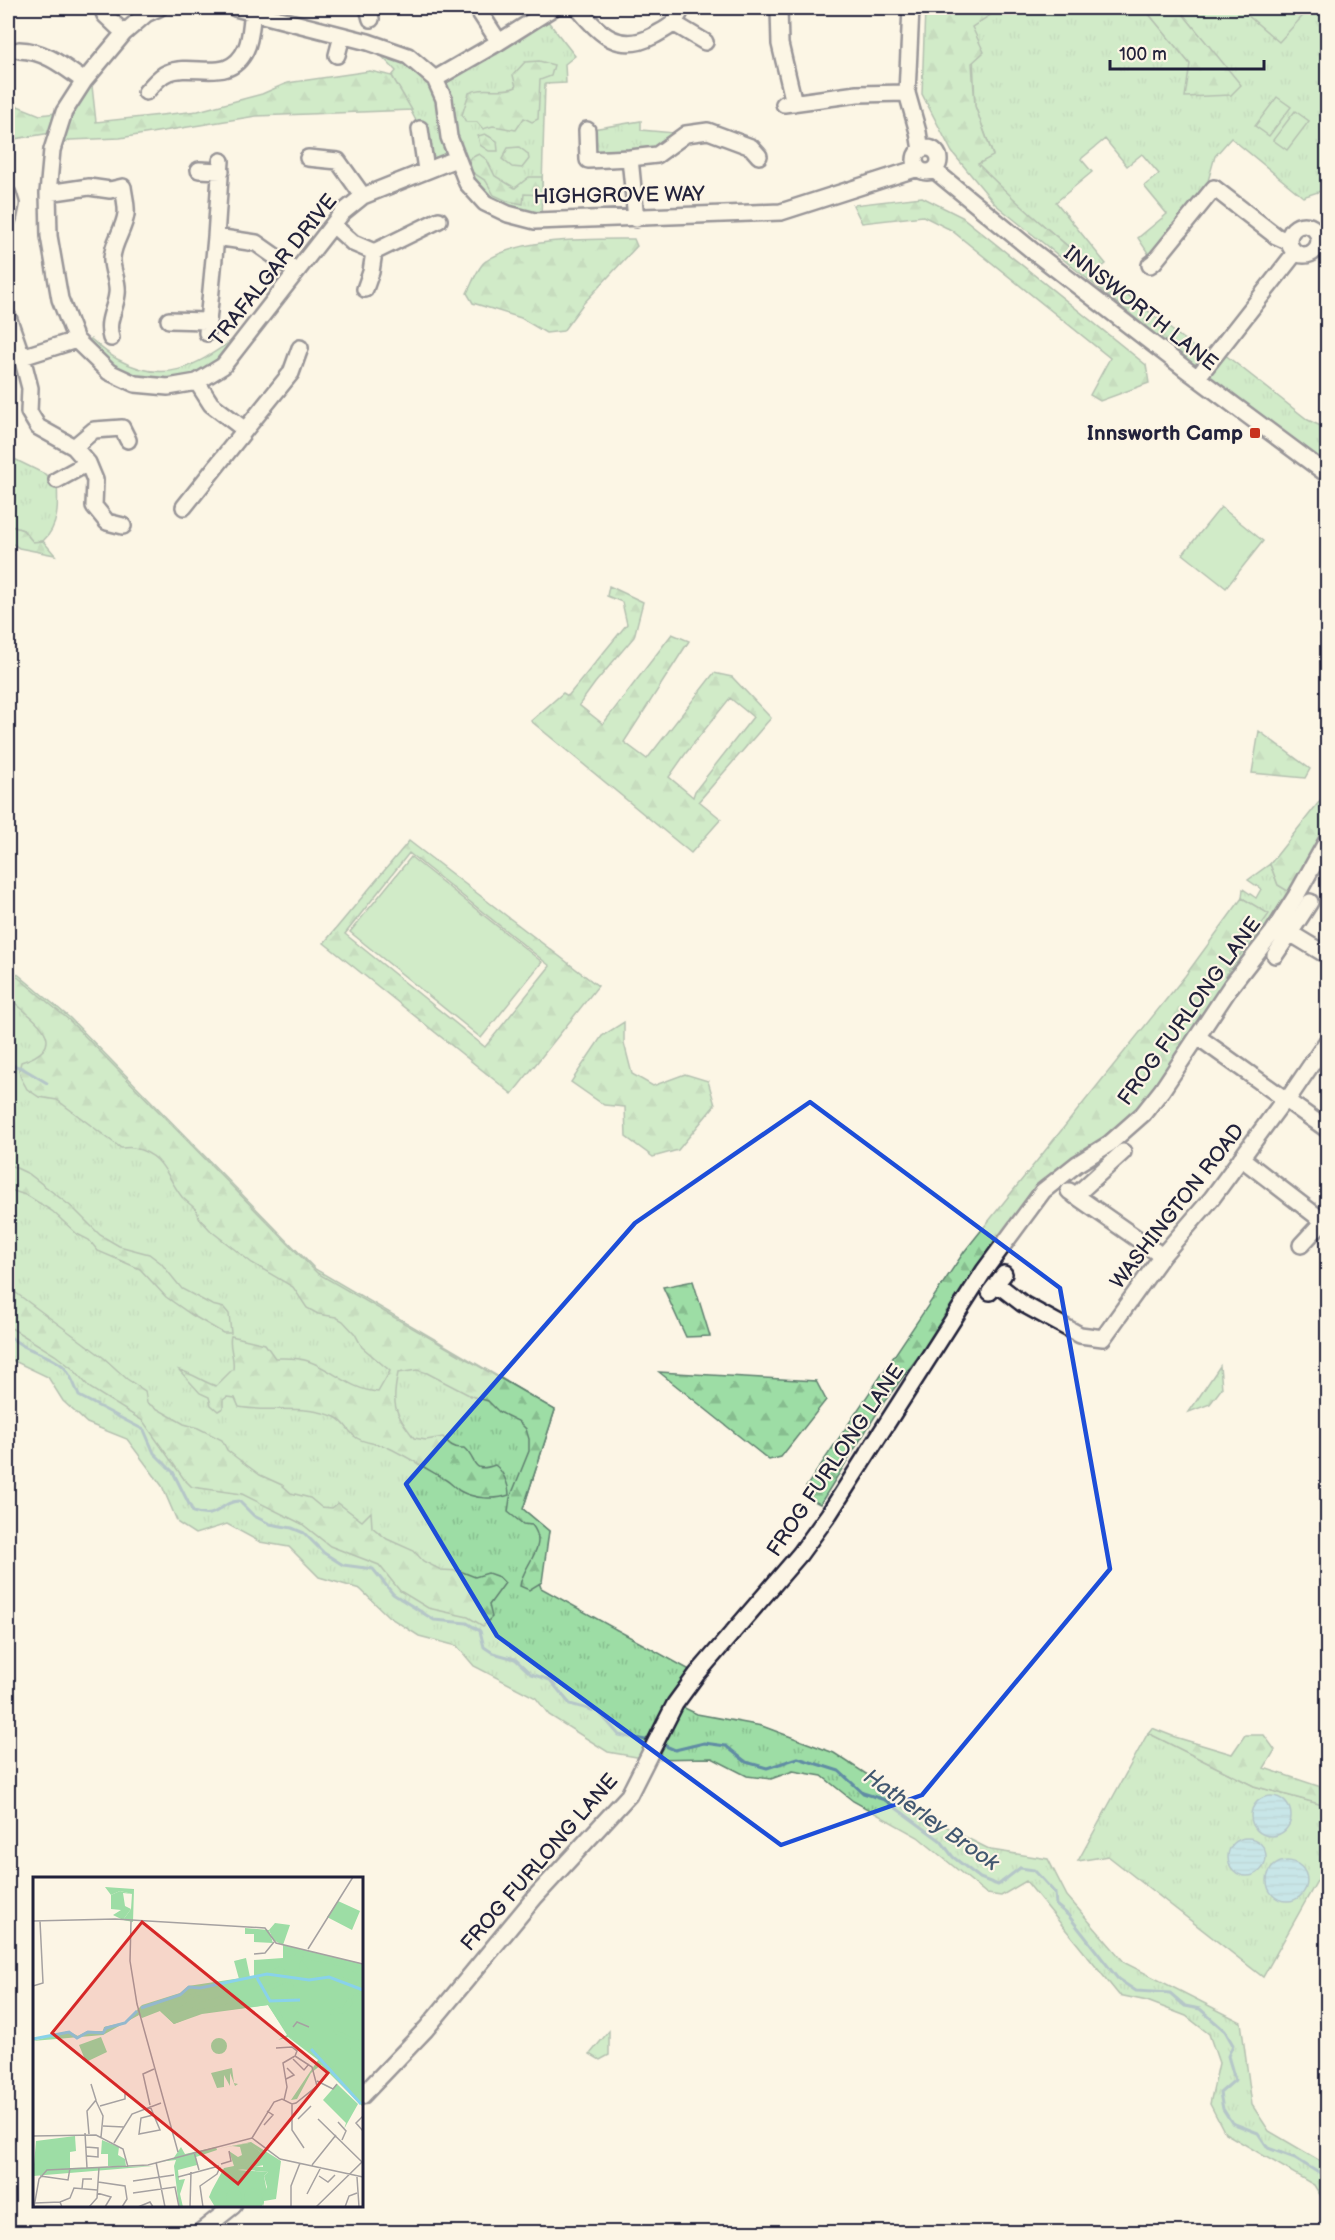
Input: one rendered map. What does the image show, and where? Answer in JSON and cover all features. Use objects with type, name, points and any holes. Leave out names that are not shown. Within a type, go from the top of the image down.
[{"type":"street","points":[[102,8],[105,15],[124,33]]},
{"type":"street","points":[[19,50],[33,50],[52,58],[84,81],[124,33],[146,14],[159,8]]},
{"type":"street","name":"HIGHGROVE WAY","points":[[235,8],[253,12],[274,12],[408,56],[435,79],[444,99],[449,137],[467,183],[485,203],[508,214],[535,221],[781,212],[918,168]]},
{"type":"street","points":[[477,8],[499,42]]},
{"type":"street","points":[[435,79],[552,8]]},
{"type":"street","points":[[578,8],[594,27],[618,43],[641,42],[675,24],[682,8]]},
{"type":"street","points":[[779,8],[780,44],[789,104],[857,94],[907,93]]},
{"type":"street","points":[[911,8],[907,93],[921,150],[915,160],[918,168],[926,172],[934,170],[939,161],[936,152],[929,148],[921,150]]},
{"type":"street","points":[[146,92],[164,74],[183,68],[217,72],[234,64],[246,49],[253,12]]},
{"type":"street","points":[[675,24],[705,42]]},
{"type":"street","points":[[337,55],[342,36]]},
{"type":"street","name":"TRAFALGAR DRIVE","points":[[84,81],[64,112],[52,150],[48,193],[49,236],[60,299],[76,340],[109,372],[135,384],[168,387],[197,382],[223,366],[342,213],[363,196],[456,159]]},
{"type":"street","points":[[420,129],[426,170]]},
{"type":"street","points":[[587,130],[588,166],[657,155],[686,134],[708,131],[757,147]]},
{"type":"street","points":[[308,158],[338,161],[363,196]]},
{"type":"street","points":[[630,158],[636,219]]},
{"type":"street","points":[[169,320],[207,327],[221,166],[199,170]]},
{"type":"street","name":"INNSWORTH LANE","points":[[934,170],[1034,252],[1197,378],[1328,475]]},
{"type":"street","points":[[48,193],[89,187],[110,190],[128,186],[127,212],[113,247],[112,263],[118,286],[116,300],[105,330]]},
{"type":"street","points":[[1150,265],[1214,188],[1292,248],[1307,256],[1323,243],[1314,226],[1302,224],[1291,230],[1292,248],[1197,378]]},
{"type":"street","points":[[374,252],[430,221]]},
{"type":"street","points":[[333,225],[353,243],[374,252]]},
{"type":"street","points":[[216,237],[256,243],[296,271]]},
{"type":"street","points":[[365,290],[374,252]]},
{"type":"street","points":[[8,317],[30,388],[28,412],[38,427],[74,447],[88,463],[95,480],[94,506],[105,526],[123,526]]},
{"type":"street","points":[[22,357],[76,340]]},
{"type":"street","points":[[187,498],[245,430],[291,373],[301,357]]},
{"type":"street","points":[[197,382],[211,404],[245,430]]},
{"type":"street","points":[[74,447],[94,430],[124,429]]},
{"type":"street","points":[[57,480],[88,463]]},
{"type":"street","name":"FROG FURLONG LANE","points":[[363,2095],[426,2029],[535,1897],[629,1795],[675,1704],[697,1674],[800,1554],[829,1514],[984,1271],[1043,1191],[1077,1164],[1109,1144],[1143,1114],[1162,1090],[1231,986],[1279,923],[1328,839]]},
{"type":"street","points":[[1275,955],[1310,902]]},
{"type":"street","points":[[1290,933],[1328,956]]},
{"type":"street","points":[[1198,1036],[1328,1130]]},
{"type":"street","name":"WASHINGTON ROAD","points":[[997,1283],[1023,1304],[1080,1335],[1103,1338],[1162,1256],[1212,1198],[1328,1040]]},
{"type":"street","points":[[1123,1152],[1072,1194],[1162,1256]]},
{"type":"street","points":[[1241,1158],[1325,1218],[1301,1245]]},
{"type":"street","points":[[200,2232],[231,2207]]},
{"type":"highlighted area","points":[[810,1102],[1060,1288],[1110,1569],[922,1795],[781,1845],[497,1636],[406,1484],[635,1223]]},
{"type":"green space","points":[[925,8],[996,8],[972,27],[984,52],[972,63],[975,106],[993,156],[978,164],[1060,240],[1206,357],[1197,368],[995,204],[952,152],[922,94]]},
{"type":"green space","points":[[996,8],[1144,8],[1190,64],[1240,85],[1178,8],[1327,8],[1327,189],[1303,197],[1231,138],[1215,156],[1208,181],[1214,188],[1154,262],[1138,238],[1167,214],[1144,186],[1159,174],[1142,154],[1127,166],[1105,139],[1081,159],[1092,172],[1056,202],[1106,264],[1097,271],[1015,201],[977,164],[993,155],[975,106],[972,27]]},
{"type":"green space","points":[[1144,8],[1178,8],[1241,85],[1231,95],[1185,97],[1190,64]]},
{"type":"green space","points":[[1239,8],[1310,8],[1279,42]]},
{"type":"green space","points":[[543,15],[575,56],[565,64],[566,83],[545,84],[541,220],[485,203],[456,160],[426,170],[420,128],[392,76],[396,71],[368,42],[435,79]]},
{"type":"green space","points":[[539,61],[554,65],[551,76],[540,80],[538,119],[532,122],[524,118],[516,130],[493,126],[483,129],[477,122],[466,122],[462,115],[469,93],[516,87],[513,75],[525,62]]},
{"type":"green space","points":[[370,71],[392,76],[412,110],[256,116],[120,138],[70,140],[52,150],[57,132],[8,140],[8,102],[40,115],[64,112],[84,81],[92,86],[96,122],[198,111],[262,94],[287,83]]},
{"type":"green space","points":[[1277,97],[1291,107],[1269,136],[1255,126]]},
{"type":"green space","points":[[1295,111],[1309,121],[1287,150],[1273,140]]},
{"type":"green space","points":[[641,121],[641,130],[686,134],[657,155],[588,160],[587,130]]},
{"type":"green space","points":[[485,134],[497,141],[498,151],[489,151],[480,145],[478,136]]},
{"type":"green space","points":[[519,147],[528,154],[529,159],[522,168],[512,167],[502,159],[508,148]]},
{"type":"green space","points":[[479,154],[487,160],[495,176],[515,188],[529,177],[542,177],[542,195],[524,194],[523,204],[507,201],[494,195],[486,181],[472,172],[469,159]]},
{"type":"green space","points":[[922,197],[962,217],[1146,365],[1149,383],[1100,401],[1090,395],[1110,358],[951,230],[923,216],[862,223],[853,205]]},
{"type":"green space","points":[[634,239],[637,246],[583,304],[563,331],[546,333],[521,318],[473,303],[467,293],[483,263],[518,247],[557,241]]},
{"type":"green space","points":[[253,327],[197,382],[135,384],[76,340],[91,339],[114,357],[138,368],[156,372],[173,371],[205,358]]},
{"type":"green space","points":[[1219,350],[1308,420],[1327,429],[1327,475],[1197,378]]},
{"type":"green space","points":[[8,456],[57,480],[55,521],[49,535],[43,541],[33,542],[23,530],[8,525]]},
{"type":"green space","points":[[1221,507],[1263,541],[1226,588],[1183,554]]},
{"type":"green space","points":[[8,525],[23,530],[33,542],[43,541],[55,555],[19,548],[8,541]]},
{"type":"green space","points":[[609,586],[643,602],[634,637],[579,705],[603,724],[672,634],[689,641],[624,742],[647,759],[714,673],[732,677],[771,718],[699,801],[721,819],[691,853],[531,721],[563,693],[568,696],[627,624],[622,602],[607,596]],"holes":[[[730,698],[753,717],[695,791],[693,797],[669,777]]]},
{"type":"green space","points":[[1259,731],[1310,769],[1305,778],[1252,773]]},
{"type":"green space","points":[[1327,792],[1327,839],[1296,896],[1278,885],[1270,864]]},
{"type":"green space","points":[[409,841],[598,986],[512,1094],[324,943]],"holes":[[[409,853],[550,966],[485,1047],[345,934]]]},
{"type":"green space","points":[[411,857],[542,962],[481,1038],[350,932]]},
{"type":"green space","points":[[1270,864],[1278,885],[1296,896],[1231,986],[1224,977],[1268,914],[1242,898],[1243,889],[1256,898],[1261,889],[1248,880]]},
{"type":"green space","points":[[1242,898],[1269,914],[1225,976],[1231,986],[1162,1090],[1043,1191],[884,1402],[820,1504],[810,1499],[806,1487],[964,1252],[1185,976]]},
{"type":"green space","points":[[8,966],[70,1018],[315,1269],[555,1410],[523,1509],[549,1531],[538,1579],[541,1588],[697,1674],[676,1704],[697,1714],[762,1726],[834,1753],[955,1832],[991,1850],[1048,1859],[1067,1896],[1125,1963],[1241,2022],[1252,2105],[1269,2131],[1327,2165],[1327,2206],[1314,2185],[1225,2133],[1210,2104],[1219,2063],[1209,2034],[1186,2016],[1147,2001],[1119,1995],[1026,1881],[1001,1896],[987,1894],[918,1837],[853,1801],[822,1776],[793,1771],[771,1779],[747,1776],[712,1758],[648,1759],[608,1752],[549,1715],[536,1698],[474,1666],[457,1646],[419,1636],[389,1617],[360,1589],[319,1577],[289,1547],[260,1542],[227,1524],[195,1534],[178,1523],[162,1486],[127,1439],[87,1423],[63,1401],[48,1377],[8,1358]]},
{"type":"green space","points":[[8,969],[69,1020],[317,1273],[555,1410],[523,1509],[549,1531],[542,1582],[529,1590],[520,1586],[537,1548],[537,1533],[532,1525],[523,1524],[508,1512],[510,1498],[529,1451],[529,1439],[526,1429],[518,1421],[499,1412],[488,1401],[471,1396],[427,1373],[417,1370],[398,1373],[395,1393],[396,1408],[414,1438],[426,1440],[443,1437],[452,1446],[464,1448],[478,1467],[495,1465],[503,1474],[509,1491],[509,1495],[498,1498],[466,1494],[446,1480],[385,1446],[358,1439],[344,1423],[324,1413],[251,1409],[239,1407],[235,1398],[227,1397],[223,1400],[223,1408],[218,1411],[211,1405],[209,1397],[200,1393],[179,1370],[216,1386],[233,1369],[231,1336],[265,1344],[275,1358],[296,1358],[308,1361],[350,1384],[368,1390],[378,1392],[390,1371],[362,1347],[355,1334],[343,1321],[336,1317],[318,1314],[307,1308],[293,1287],[252,1263],[211,1231],[199,1218],[195,1209],[182,1197],[159,1161],[144,1151],[121,1148],[57,1100],[39,1097],[27,1089],[19,1070],[21,1062],[37,1055],[45,1047],[47,1039],[36,1022],[8,997]]},
{"type":"green space","points":[[624,1022],[624,1043],[632,1074],[653,1086],[685,1074],[708,1081],[715,1105],[678,1150],[653,1157],[626,1137],[625,1107],[604,1105],[571,1082],[602,1036]]},
{"type":"green space","points":[[8,1164],[29,1174],[73,1208],[100,1235],[119,1246],[149,1254],[161,1263],[182,1289],[212,1305],[224,1308],[229,1314],[231,1333],[223,1333],[192,1315],[166,1297],[140,1269],[98,1251],[89,1240],[77,1234],[52,1211],[28,1196],[8,1189]]},
{"type":"green space","points":[[693,1281],[710,1336],[686,1337],[663,1287]]},
{"type":"green space","points":[[8,1287],[145,1391],[147,1403],[184,1424],[222,1440],[227,1450],[260,1475],[282,1485],[291,1493],[310,1498],[321,1507],[332,1508],[338,1503],[362,1521],[371,1512],[372,1527],[387,1539],[414,1551],[423,1561],[441,1570],[460,1571],[475,1577],[488,1573],[499,1577],[505,1583],[489,1605],[492,1617],[483,1626],[468,1617],[428,1608],[400,1591],[379,1565],[330,1546],[302,1524],[242,1494],[192,1487],[143,1421],[90,1388],[73,1369],[55,1355],[8,1326]]},
{"type":"green space","points":[[1220,1366],[1222,1388],[1210,1404],[1189,1412]]},
{"type":"green space","points":[[659,1372],[816,1381],[826,1400],[781,1457],[769,1460]]},
{"type":"green space","points":[[1152,1728],[1232,1754],[1245,1735],[1264,1735],[1275,1750],[1264,1768],[1327,1789],[1327,1809],[1319,1804],[1254,1786],[1148,1733]]},
{"type":"green space","points":[[1148,1733],[1254,1786],[1320,1804],[1327,1809],[1327,1863],[1263,1977],[1108,1856],[1078,1861]]},
{"type":"green space","points":[[609,2031],[609,2055],[600,2060],[590,2054]]},
{"type":"water","points":[[1271,1796],[1285,1802],[1291,1816],[1285,1830],[1271,1836],[1257,1830],[1251,1816],[1257,1802]]},
{"type":"water","points":[[1247,1838],[1261,1843],[1266,1857],[1261,1871],[1247,1876],[1233,1871],[1228,1857],[1233,1843]]},
{"type":"water","points":[[1287,1861],[1301,1867],[1307,1881],[1301,1895],[1287,1901],[1273,1895],[1267,1881],[1273,1867]]},
{"type":"waterway","points":[[8,1064],[22,1068],[47,1083]]},
{"type":"waterway","name":"Hatherley Brook","points":[[8,1335],[21,1345],[63,1366],[71,1376],[79,1396],[144,1430],[154,1453],[173,1472],[193,1512],[214,1513],[227,1504],[239,1501],[254,1516],[270,1524],[304,1533],[324,1553],[343,1565],[373,1569],[393,1594],[434,1620],[467,1623],[480,1631],[484,1647],[493,1653],[515,1659],[531,1674],[550,1680],[570,1704],[599,1712],[619,1735],[651,1741]]},
{"type":"waterway","name":"Hatherley Brook","points":[[661,1744],[675,1750],[704,1743],[726,1746],[746,1762],[767,1768],[798,1758],[839,1771],[863,1793],[885,1800],[941,1841],[953,1857],[980,1878],[998,1885],[1020,1868],[1034,1870],[1055,1893],[1056,1905],[1068,1915],[1118,1979],[1136,1991],[1170,1993],[1185,2006],[1200,2009],[1225,2031],[1233,2045],[1228,2056],[1235,2080],[1220,2093],[1223,2109],[1232,2123],[1258,2133],[1268,2148],[1295,2158],[1325,2177],[1328,2182]]},
{"type":"place","name":"Innsworth Camp","points":[[1255,433]]}]
